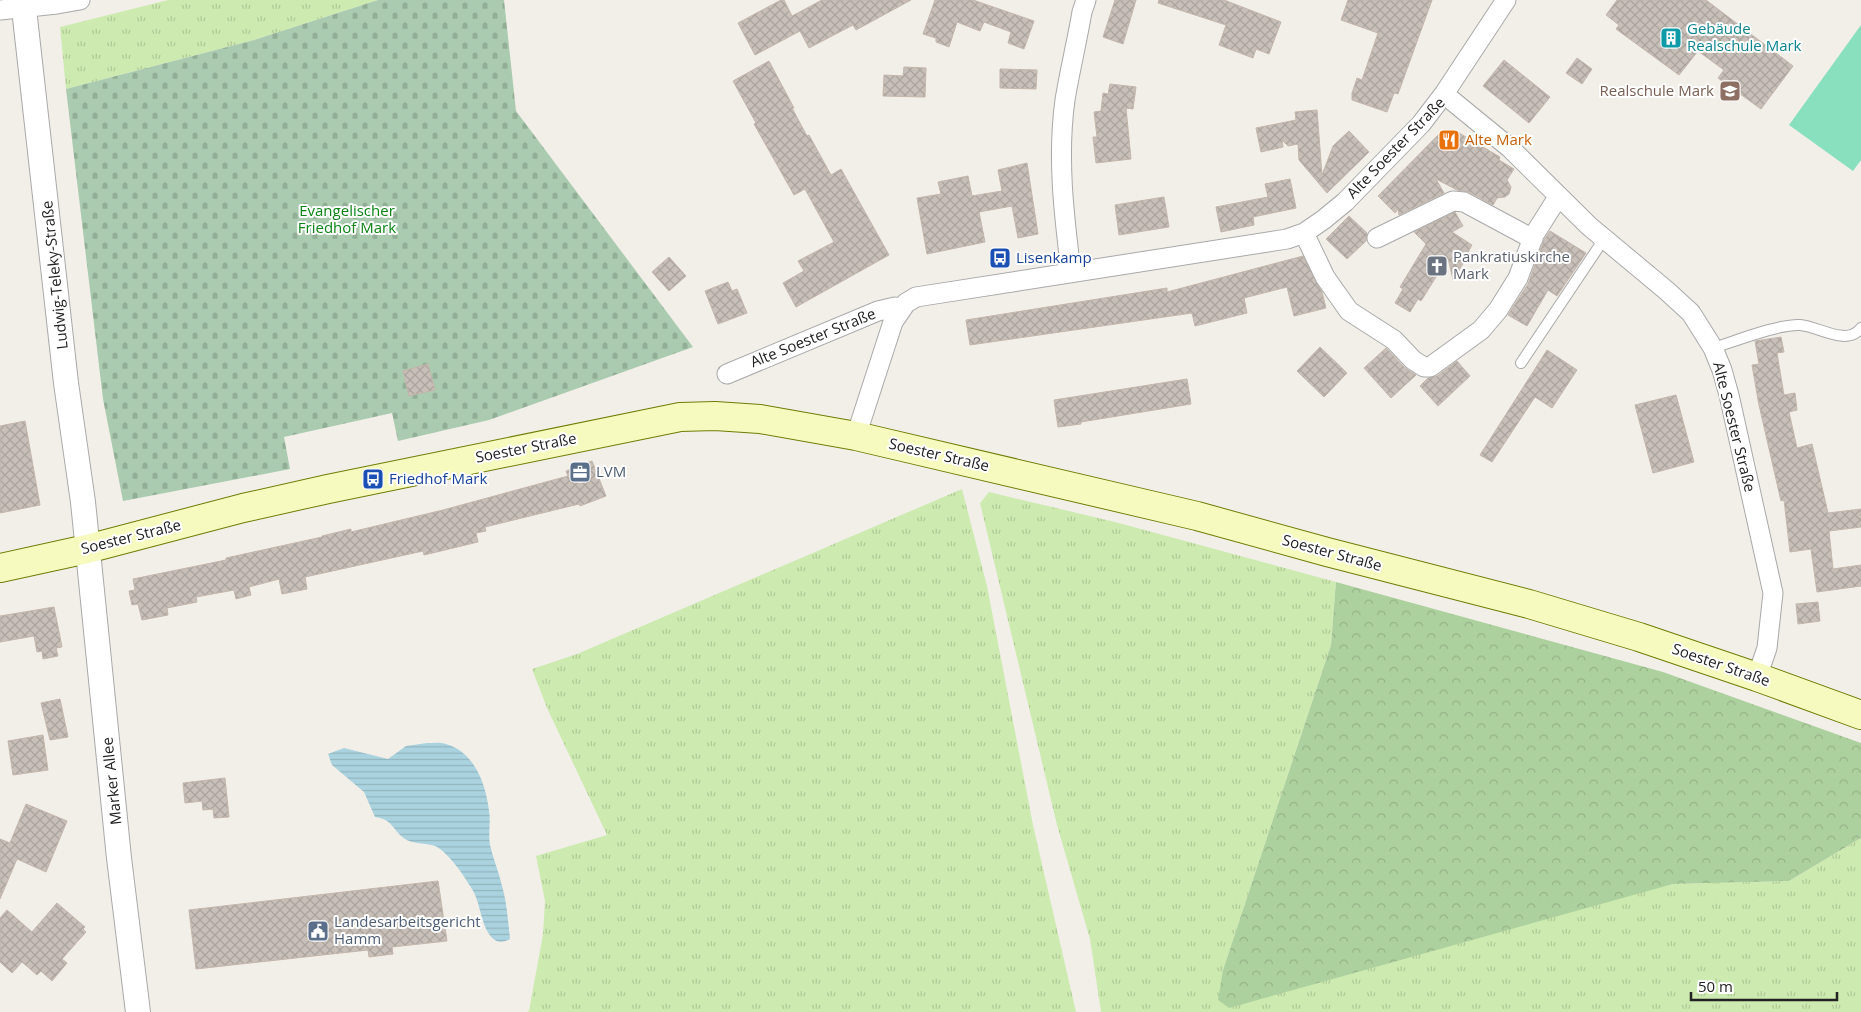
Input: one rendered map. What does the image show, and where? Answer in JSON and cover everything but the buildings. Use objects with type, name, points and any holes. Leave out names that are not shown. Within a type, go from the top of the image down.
[{"type":"main road","name":"Soester Straße","points":[[0,568],[87,550],[319,490],[439,465],[680,418],[715,416],[760,419],[856,436],[1197,516],[1327,552],[1530,604],[1640,637],[1758,677],[1861,715]]},
{"type":"street","points":[[0,10],[23,3],[57,4],[80,0]]},
{"type":"street","points":[[1071,272],[1063,208],[1062,159],[1065,100],[1086,0]]},
{"type":"street","points":[[1444,94],[1506,0]]},
{"type":"street","name":"Ludwig-Teleky-Straße","points":[[23,3],[66,382],[83,502],[87,550]]},
{"type":"street","name":"Alte Soester Straße","points":[[856,436],[893,322],[906,303],[916,297],[1287,239],[1304,233],[1345,202],[1421,124],[1444,94],[1510,148],[1558,197],[1604,239],[1667,291],[1690,313],[1714,348],[1729,396],[1773,593],[1767,648],[1758,677]]},
{"type":"street","points":[[1304,233],[1325,277],[1349,311],[1394,340],[1413,360],[1424,367],[1430,367],[1480,330],[1498,310],[1518,278],[1533,239],[1558,197]]},
{"type":"street","points":[[1377,238],[1453,201],[1464,202],[1533,239]]},
{"type":"street","name":"Alte Soester Straße","points":[[727,374],[878,311],[895,307],[900,310]]},
{"type":"street","name":"Marker Allee","points":[[87,550],[119,858],[138,1012]]},
{"type":"lane","points":[[1521,363],[1604,239]]},
{"type":"lane","points":[[1714,348],[1790,326],[1804,325],[1847,337],[1857,334],[1861,328]]},
{"type":"green space","points":[[168,0],[378,0],[254,40],[66,89],[60,27]]},
{"type":"green space","name":"Evangelischer Friedhof Mark","points":[[378,0],[504,0],[516,111],[693,347],[489,420],[398,441],[392,413],[284,437],[290,469],[123,501],[103,399],[66,89],[254,40]]},
{"type":"green space","points":[[1861,25],[1861,160],[1853,171],[1789,125]]},
{"type":"green space","points":[[962,489],[987,586],[1033,825],[1076,1012],[527,1012],[529,1011],[543,934],[545,901],[536,856],[607,835],[547,708],[532,669],[577,654]]},
{"type":"green space","points":[[989,492],[1115,522],[1336,582],[1331,645],[1223,970],[1673,884],[1789,881],[1861,838],[1861,1012],[1101,1012],[1090,939],[1057,825],[980,503]]},
{"type":"green space","points":[[1336,582],[1663,672],[1861,743],[1861,838],[1789,881],[1673,884],[1229,1008],[1218,1000],[1223,970],[1331,645]]},
{"type":"water","points":[[444,743],[465,754],[482,780],[490,815],[490,845],[504,892],[510,939],[502,942],[496,941],[491,936],[473,891],[449,857],[435,846],[408,841],[389,822],[375,817],[364,792],[332,765],[328,754],[344,748],[388,759],[406,746]]},
{"type":"place","name":"Gebäude Realschule Mark","points":[[1671,38]]},
{"type":"place","name":"Realschule Mark","points":[[1730,91]]},
{"type":"place","name":"Alte Mark","points":[[1449,140]]},
{"type":"place","name":"Lisenkamp","points":[[1000,258]]},
{"type":"place","name":"Pankratiuskirche Mark","points":[[1437,266]]},
{"type":"place","name":"LVM","points":[[580,472]]},
{"type":"place","name":"Friedhof Mark","points":[[373,479]]},
{"type":"place","name":"Landesarbeitsgericht Hamm","points":[[318,931]]}]
